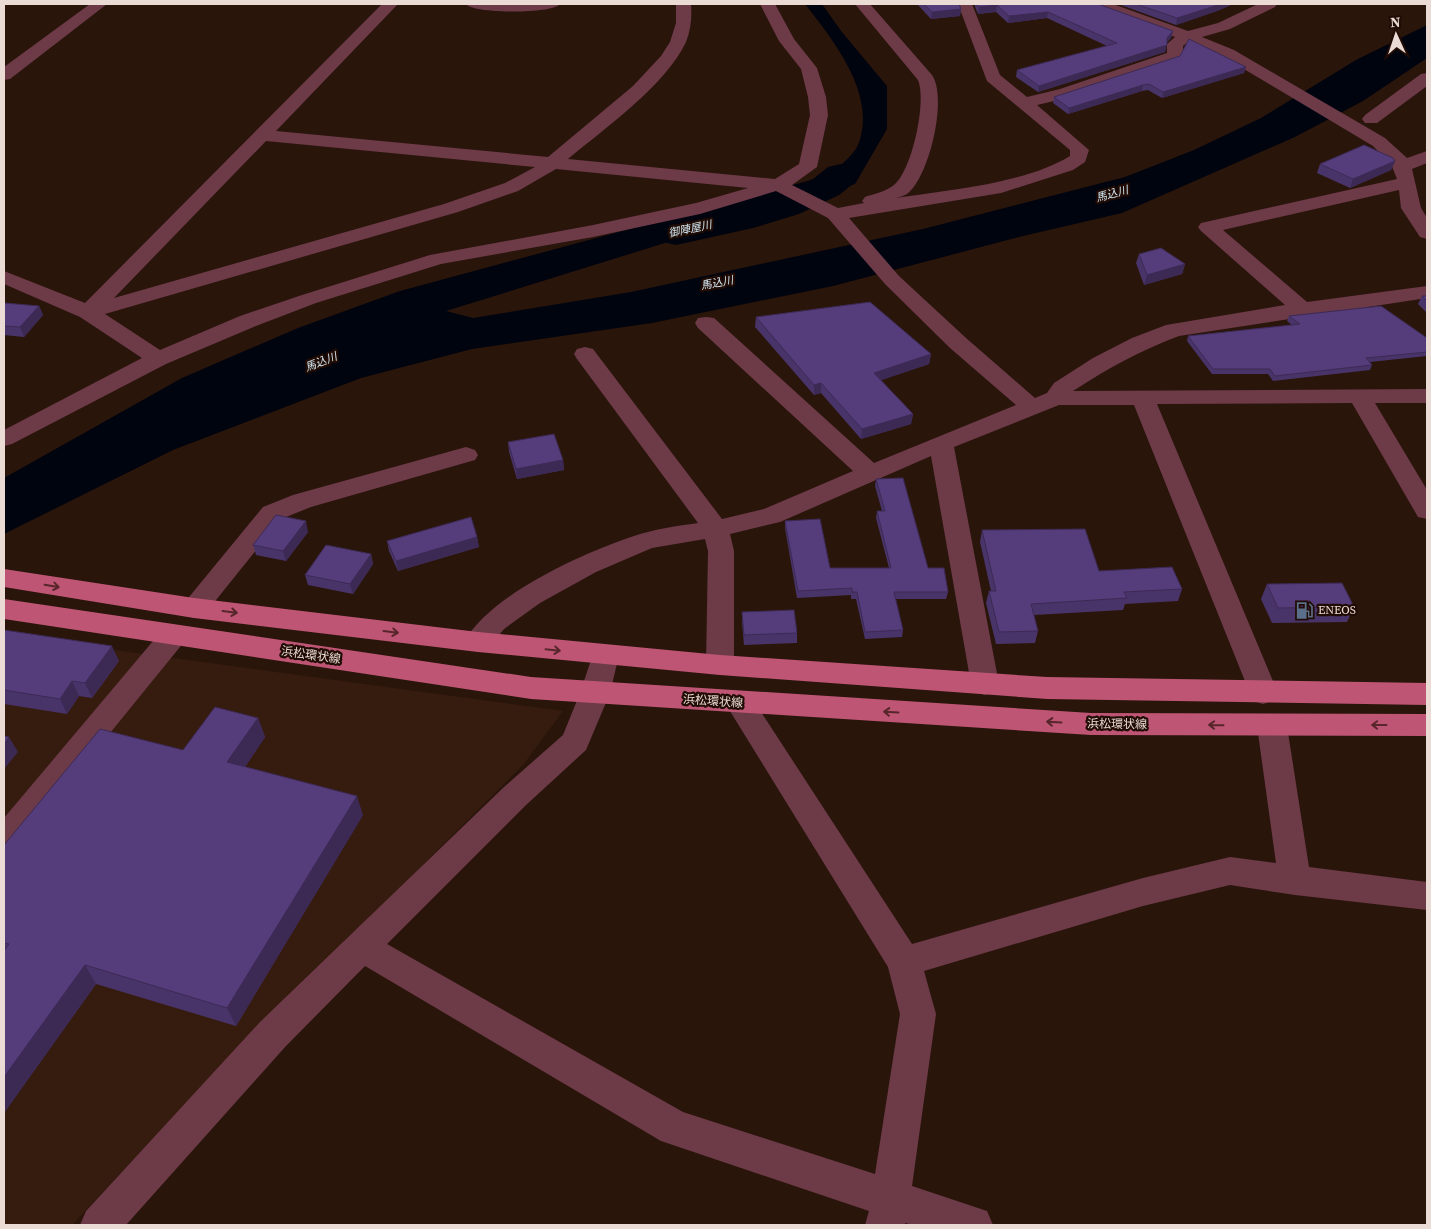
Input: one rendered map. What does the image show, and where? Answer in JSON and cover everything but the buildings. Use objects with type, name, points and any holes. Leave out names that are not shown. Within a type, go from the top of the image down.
[{"type":"main road","points":[[4,578],[194,608],[478,642],[720,665],[1048,688],[1263,693],[1427,694]]},
{"type":"main road","name":"浜松環状線","points":[[4,609],[531,688],[740,703],[1090,724],[1427,725]]},
{"type":"street","points":[[4,75],[99,4]]},
{"type":"street","points":[[88,312],[264,135],[390,4]]},
{"type":"street","points":[[474,4],[510,7],[552,4]]},
{"type":"street","points":[[88,312],[451,208],[501,191],[530,178],[554,162],[651,79],[675,46],[681,31],[684,4]]},
{"type":"street","points":[[4,439],[158,359],[248,321],[428,261],[671,215],[778,185],[808,168],[819,115],[817,97],[809,68],[787,41],[768,4]]},
{"type":"street","points":[[838,218],[900,190],[908,180],[927,134],[930,88],[926,79],[862,4]]},
{"type":"street","points":[[838,218],[1001,187],[1066,166],[1079,158],[1080,150],[1076,146],[993,77],[965,4]]},
{"type":"street","points":[[1098,4],[1228,53],[1273,81],[1350,124],[1416,168]]},
{"type":"street","points":[[1023,103],[1065,93],[1172,57],[1175,53],[1176,44],[1187,36],[1224,26],[1270,4]]},
{"type":"street","points":[[1371,119],[1427,78]]},
{"type":"street","points":[[264,135],[778,185],[838,218],[892,280],[958,343],[1033,408]]},
{"type":"street","points":[[1416,168],[1420,204],[1427,233]]},
{"type":"street","points":[[1303,310],[1208,227],[1416,168]]},
{"type":"street","points":[[4,277],[88,312],[158,359]]},
{"type":"street","points":[[1056,398],[1062,388],[1101,363],[1140,343],[1163,334],[1303,310],[1427,292]]},
{"type":"street","points":[[706,323],[870,473]]},
{"type":"street","points":[[585,354],[716,529],[720,551],[720,665]]},
{"type":"street","points":[[1359,396],[1427,511]]},
{"type":"street","points":[[478,642],[494,622],[530,596],[587,566],[643,542],[677,534],[716,529],[770,516],[941,443],[1056,398],[1427,396]]},
{"type":"street","points":[[1143,399],[1263,693]]},
{"type":"street","points":[[941,443],[985,684]]},
{"type":"street","points":[[194,608],[272,513],[302,501],[466,455]]},
{"type":"street","points":[[4,841],[174,635]]},
{"type":"street","points":[[100,1225],[274,1034],[514,797],[575,742],[595,693],[605,655]]},
{"type":"street","points":[[740,703],[904,962],[918,1014],[888,1212]]},
{"type":"street","points":[[1272,726],[1295,881]]},
{"type":"street","points":[[904,962],[1144,892],[1230,871],[1295,881],[1427,896]]},
{"type":"street","points":[[362,947],[674,1128],[888,1212],[973,1225]]},
{"type":"shaded area","points":[[4,635],[563,711],[523,765],[211,1076],[72,1225],[4,1225]]},
{"type":"water","name":"馬込川","points":[[805,4],[822,4],[841,31],[887,86],[887,129],[855,184],[446,311],[473,318],[631,292],[923,229],[1125,177],[1194,150],[1261,118],[1356,60],[1427,25],[1427,58],[1363,101],[1295,137],[1122,213],[1023,236],[833,286],[652,323],[472,349],[361,378],[173,450],[4,534],[4,478],[182,378],[298,328],[400,291],[830,175],[849,157],[858,145],[863,126],[862,107],[849,69],[828,34]]},
{"type":"waterway","name":"御陣屋川","points":[[676,234],[740,220],[786,206],[826,187],[841,175]]},
{"type":"place","name":"ENEOS","points":[[1304,610]]}]
